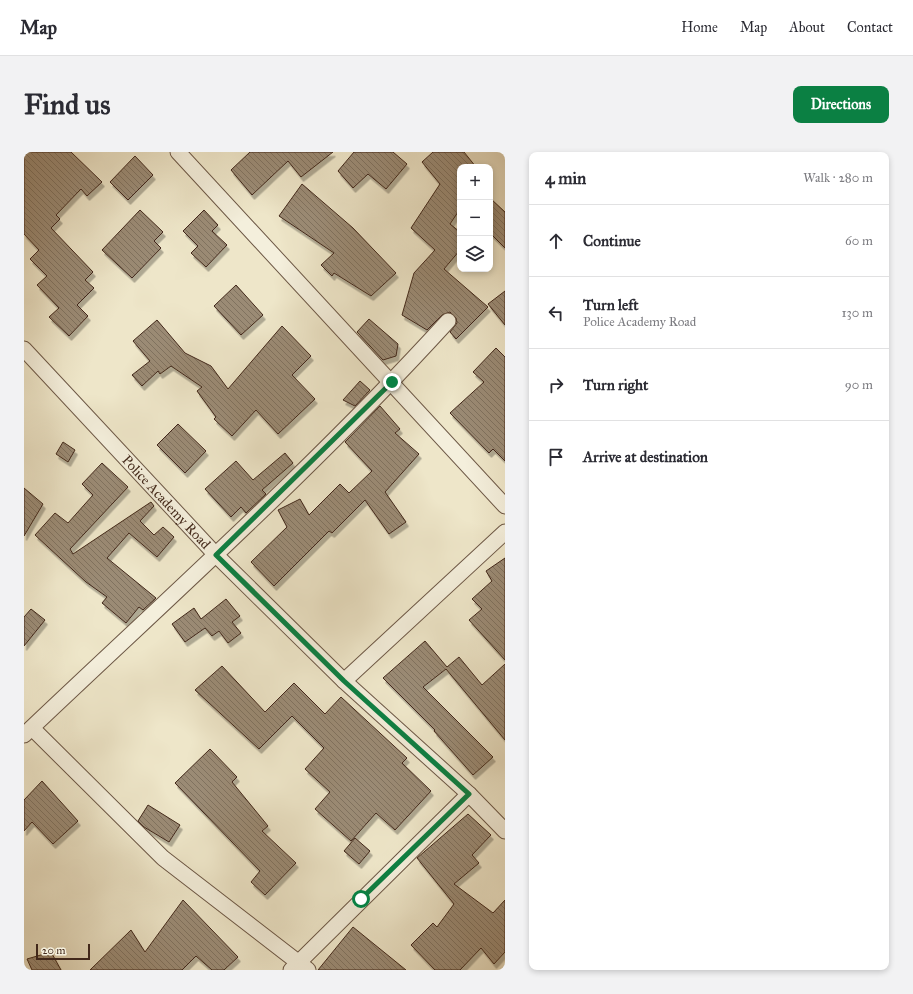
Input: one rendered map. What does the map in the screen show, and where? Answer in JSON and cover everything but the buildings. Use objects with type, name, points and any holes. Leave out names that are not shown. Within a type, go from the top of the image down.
[{"type":"street","points":[[178,152],[505,506]]},
{"type":"street","points":[[448,321],[392,382],[216,555],[28,731],[163,858],[299,967],[469,794]]},
{"type":"street","name":"Police Academy Road","points":[[24,349],[216,555],[344,681],[469,794],[505,831]]},
{"type":"street","points":[[344,681],[505,532]]},
{"type":"route","points":[[361,899],[469,794],[344,681],[216,555],[392,382]]}]
